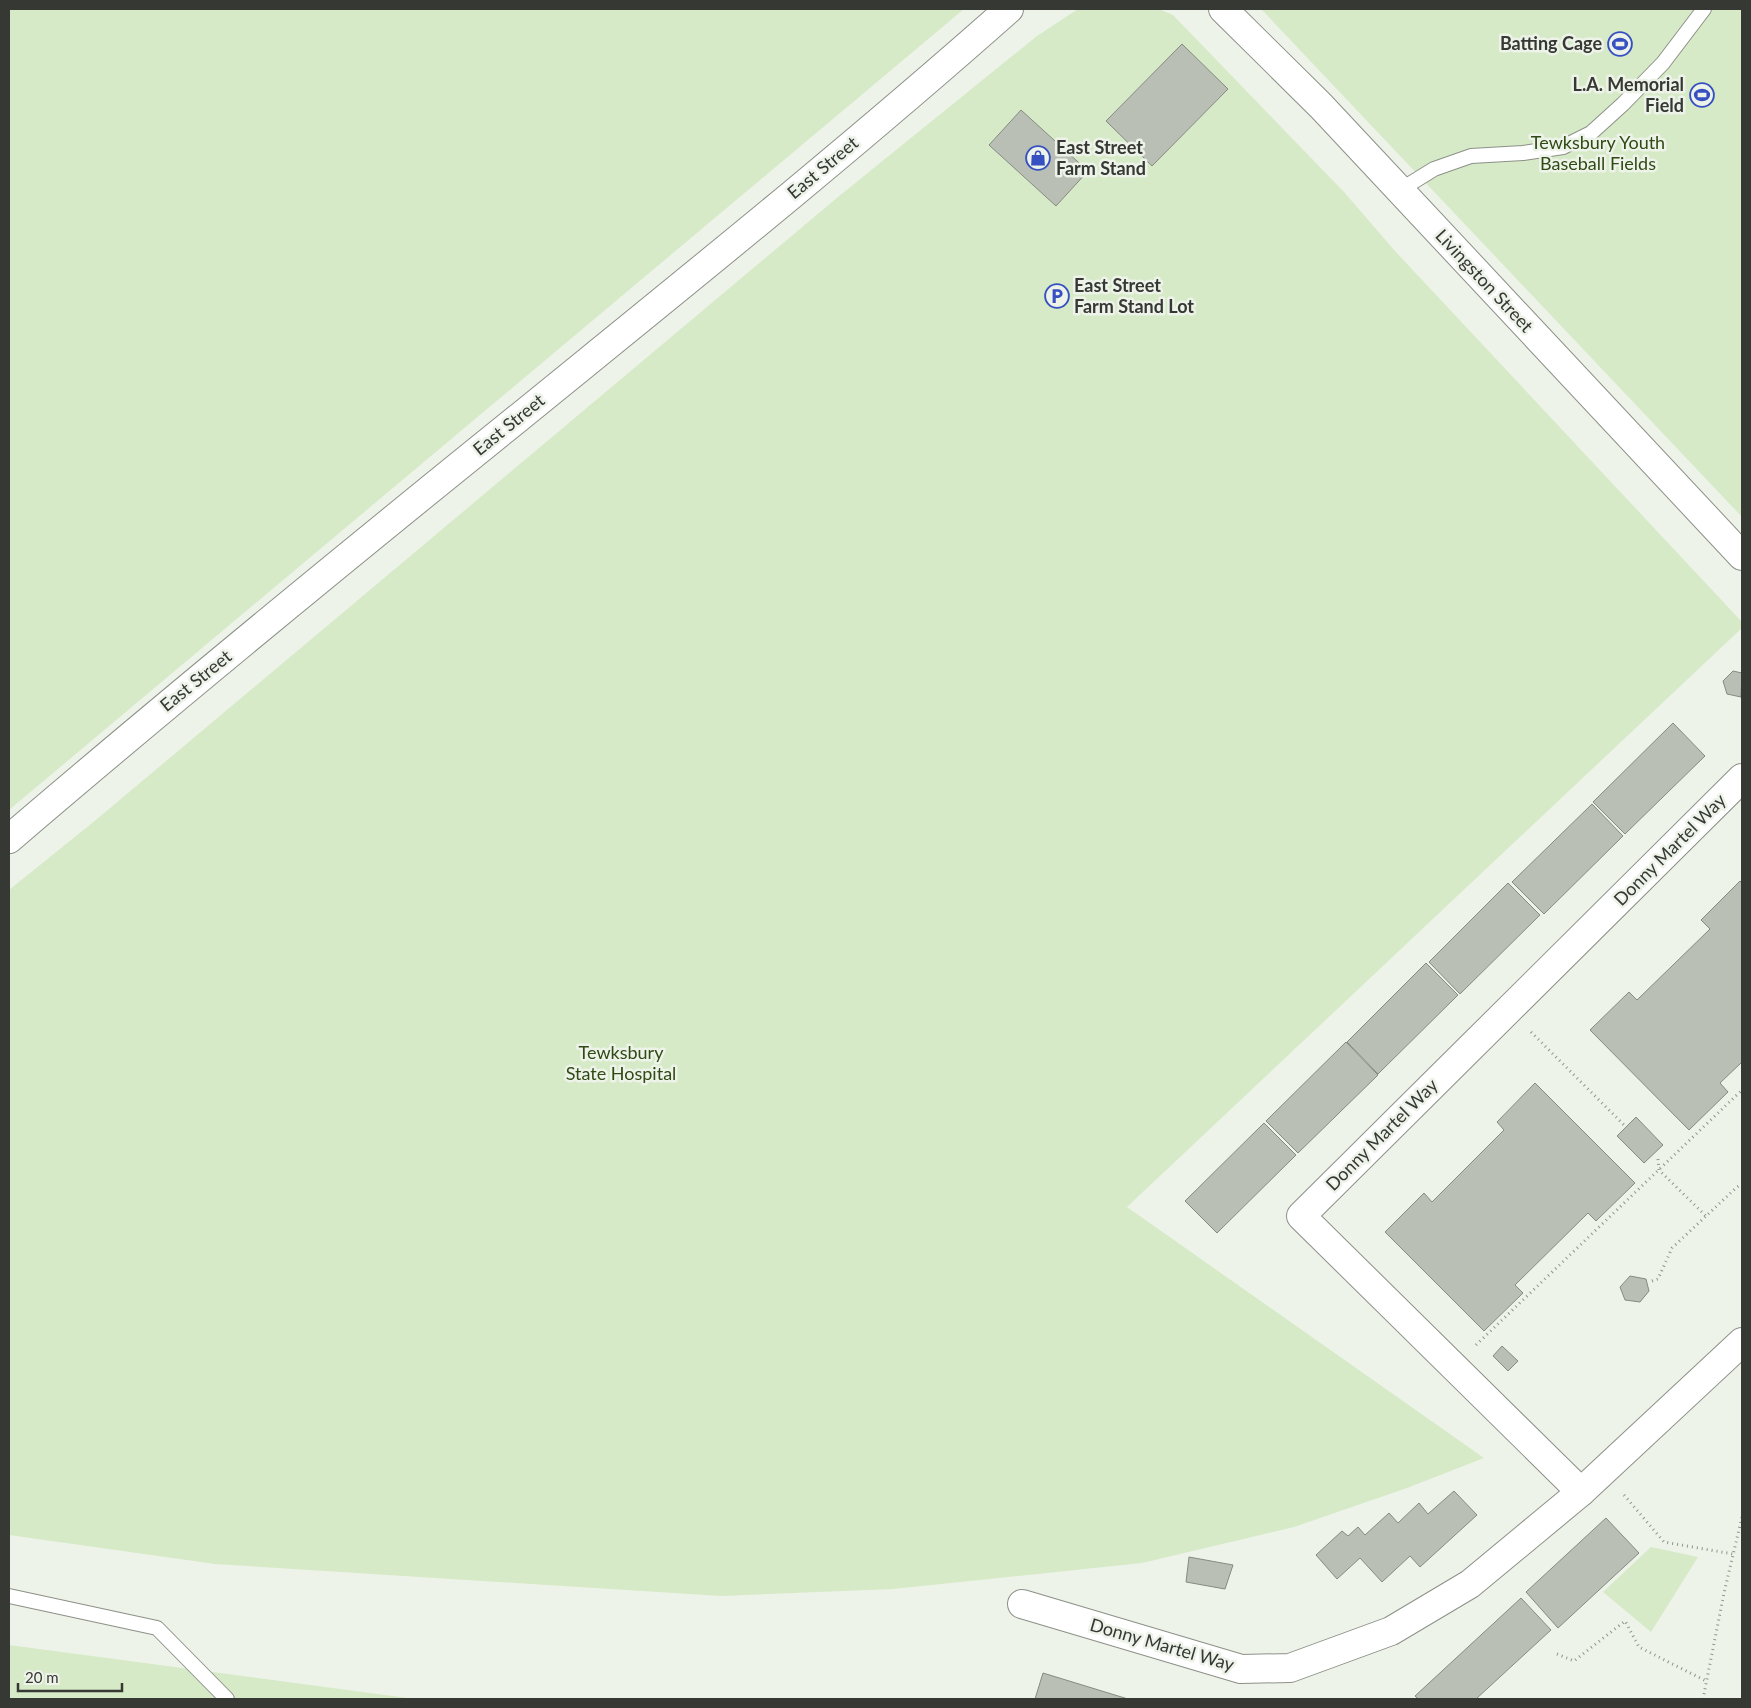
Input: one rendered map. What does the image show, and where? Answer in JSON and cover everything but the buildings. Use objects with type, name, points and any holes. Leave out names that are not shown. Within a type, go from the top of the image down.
[{"type":"street","name":"East Street","points":[[9,839],[131,735],[738,239],[930,79],[1008,9]]},
{"type":"street","name":"Livingston Street","points":[[1223,9],[1321,106],[1742,556]]},
{"type":"street","name":"Donny Martel Way","points":[[1581,1492],[1301,1216],[1742,778]]},
{"type":"street","name":"Donny Martel Way","points":[[1022,1604],[1241,1669],[1290,1668],[1392,1631],[1470,1584],[1581,1492],[1742,1342]]},
{"type":"lane","points":[[1400,190],[1434,168],[1471,156],[1522,153],[1563,147],[1591,133],[1623,104],[1663,63],[1704,9]]},
{"type":"lane","points":[[9,1596],[157,1628],[227,1699]]},
{"type":"path","points":[[1508,1009],[1624,1125]]},
{"type":"path","points":[[1454,1366],[1742,1090]]},
{"type":"path","points":[[1658,1159],[1659,1170],[1706,1216]]},
{"type":"path","points":[[1652,1280],[1658,1279],[1672,1248],[1742,1184]]},
{"type":"path","points":[[1603,1471],[1664,1542],[1733,1554]]},
{"type":"path","points":[[1703,1699],[1742,1517]]},
{"type":"path","points":[[1557,1654],[1574,1661],[1625,1621],[1639,1647],[1706,1680]]},
{"type":"green space","points":[[9,9],[964,9],[9,810]]},
{"type":"green space","name":"Tewksbury State Hospital","points":[[1078,9],[1159,9],[1173,15],[1344,192],[1395,251],[1742,622],[1742,628],[1127,1207],[1484,1458],[1407,1488],[1294,1527],[1142,1563],[893,1589],[721,1596],[215,1564],[9,1535],[9,890],[97,819],[838,197],[1037,36]]},
{"type":"green space","name":"Tewksbury Youth Baseball Fields","points":[[1261,9],[1742,9],[1742,517]]},
{"type":"green space","points":[[1651,1547],[1698,1557],[1651,1632],[1603,1592]]},
{"type":"green space","points":[[9,1645],[415,1699],[9,1699]]},
{"type":"place","name":"Batting Cage","points":[[1620,44]]},
{"type":"place","name":"L.A. Memorial Field","points":[[1702,95]]},
{"type":"place","name":"East Street Farm Stand","points":[[1038,158]]},
{"type":"place","name":"East Street Farm Stand Lot","points":[[1057,296]]}]
